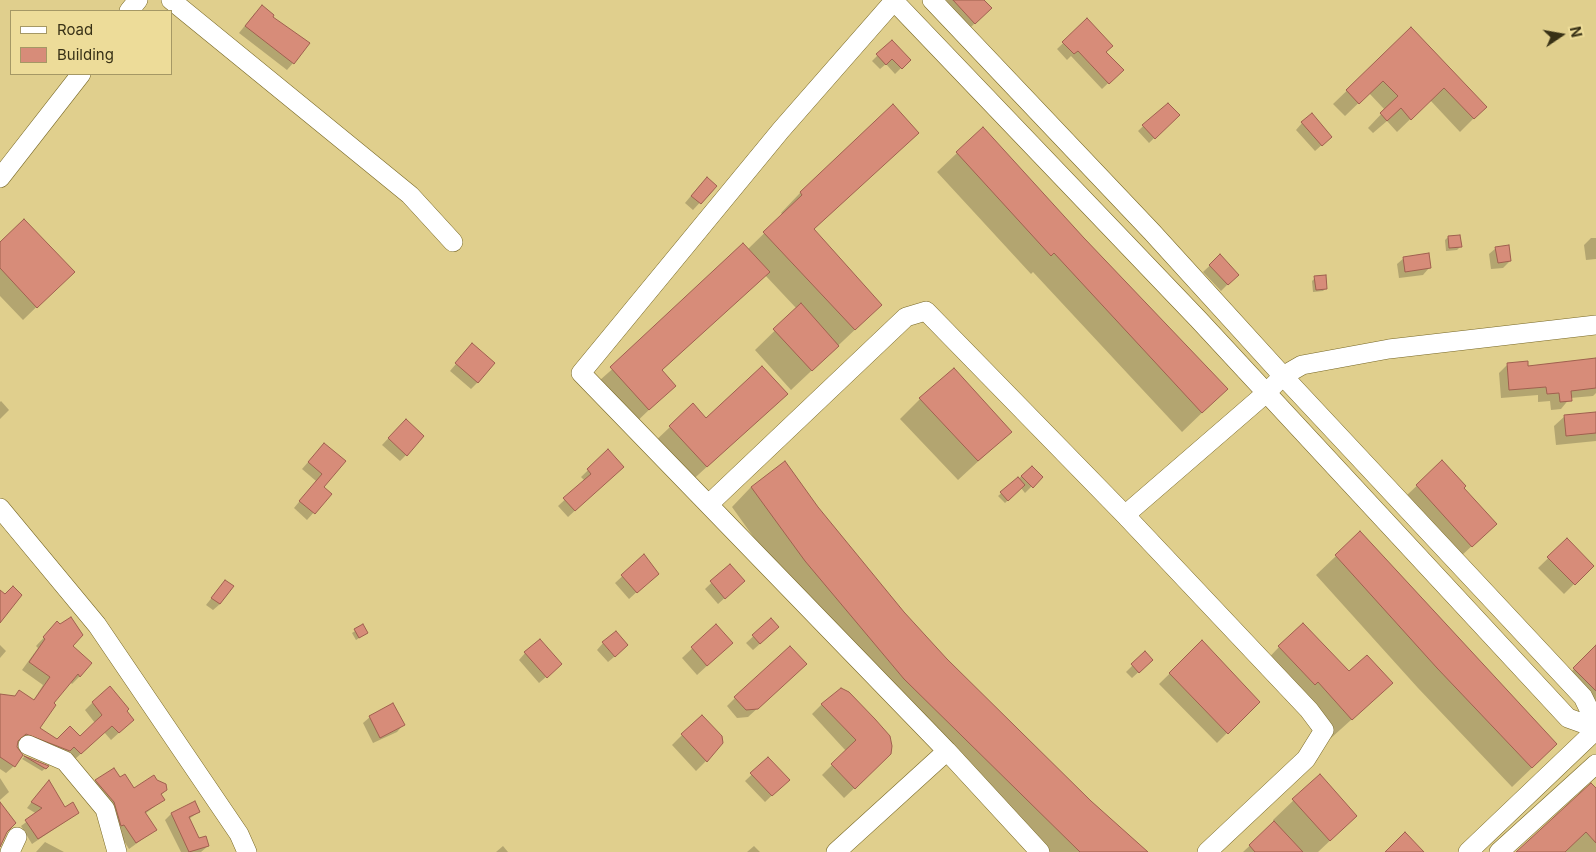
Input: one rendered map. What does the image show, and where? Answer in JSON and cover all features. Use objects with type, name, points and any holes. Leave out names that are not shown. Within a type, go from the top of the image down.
[{"type":"street","points":[[130,10],[138,0]]},
{"type":"street","points":[[171,0],[410,195],[453,242]]},
{"type":"street","points":[[1040,852],[947,751],[581,373],[781,130],[894,0],[1198,319],[1568,718],[1596,727]]},
{"type":"street","points":[[932,0],[1152,232],[1283,376],[1583,697],[1596,727]]},
{"type":"street","points":[[0,178],[80,75]]},
{"type":"street","points":[[709,504],[906,316],[926,312],[1125,516],[1309,710],[1324,730],[1306,759],[1207,852]]},
{"type":"street","points":[[1125,516],[1266,394],[1283,376],[1302,365],[1342,357],[1596,325]]},
{"type":"street","points":[[0,508],[97,625],[239,834],[247,852]]},
{"type":"street","points":[[1468,852],[1596,727]]},
{"type":"street","points":[[28,745],[65,761],[105,809],[117,852]]},
{"type":"street","points":[[836,852],[947,751]]},
{"type":"street","points":[[1499,852],[1596,764]]},
{"type":"building","points":[[953,0],[984,0],[992,8],[975,24]]},
{"type":"building","points":[[262,5],[274,15],[273,17],[310,43],[294,64],[245,26]]},
{"type":"building","points":[[1087,18],[1113,46],[1106,52],[1124,70],[1109,84],[1078,51],[1074,54],[1062,42]]},
{"type":"building","points":[[1411,27],[1487,107],[1474,119],[1444,88],[1411,120],[1401,108],[1387,121],[1380,113],[1398,96],[1383,81],[1359,104],[1346,90]]},
{"type":"building","points":[[892,40],[911,60],[902,69],[892,59],[886,65],[876,54]]},
{"type":"building","points":[[1168,103],[1180,115],[1155,139],[1142,125]]},
{"type":"building","points":[[893,104],[919,133],[814,229],[882,305],[855,330],[763,232],[802,195],[800,192]]},
{"type":"building","points":[[1312,113],[1332,137],[1322,146],[1301,122]]},
{"type":"building","points":[[983,127],[1084,238],[1228,389],[1202,413],[1054,253],[1051,256],[956,152]]},
{"type":"building","points":[[707,177],[717,186],[701,204],[691,196]]},
{"type":"building","points":[[24,219],[75,272],[37,308],[0,268],[0,242]]},
{"type":"building","points":[[1460,235],[1462,247],[1449,248],[1448,236]]},
{"type":"building","points":[[743,243],[770,272],[662,370],[676,386],[649,410],[610,367]]},
{"type":"building","points":[[1509,245],[1511,261],[1498,263],[1495,247]]},
{"type":"building","points":[[1429,253],[1431,268],[1405,272],[1403,257]]},
{"type":"building","points":[[1220,254],[1239,275],[1228,285],[1209,265]]},
{"type":"building","points":[[1326,275],[1327,289],[1316,290],[1314,276]]},
{"type":"building","points":[[801,303],[839,346],[812,371],[773,329]]},
{"type":"building","points":[[472,343],[495,363],[478,383],[455,363]]},
{"type":"building","points":[[1596,358],[1596,388],[1571,391],[1572,401],[1560,402],[1559,393],[1547,394],[1546,387],[1509,390],[1507,363],[1528,361],[1528,366]]},
{"type":"building","points":[[762,366],[788,394],[707,467],[669,426],[693,403],[706,418]]},
{"type":"building","points":[[954,368],[1012,432],[978,461],[919,398]]},
{"type":"building","points":[[1596,412],[1596,433],[1566,436],[1564,415]]},
{"type":"building","points":[[406,419],[424,436],[407,456],[388,438]]},
{"type":"building","points":[[324,443],[346,461],[324,487],[332,494],[315,514],[299,501],[322,474],[308,462]]},
{"type":"building","points":[[608,449],[624,467],[575,511],[563,498],[591,474],[587,469]]},
{"type":"building","points":[[1442,460],[1466,486],[1464,488],[1497,524],[1472,547],[1416,485]]},
{"type":"building","points":[[785,461],[818,507],[904,612],[947,659],[1091,801],[1148,852],[1080,852],[904,679],[805,561],[751,487]]},
{"type":"building","points":[[1032,466],[1043,477],[1033,488],[1021,476]]},
{"type":"building","points":[[1018,477],[1025,485],[1008,501],[1000,492]]},
{"type":"building","points":[[1360,531],[1557,744],[1532,768],[1437,668],[1335,555]]},
{"type":"building","points":[[1567,538],[1594,566],[1575,585],[1547,557]]},
{"type":"building","points":[[644,554],[659,574],[637,593],[621,575]]},
{"type":"building","points":[[730,564],[745,581],[725,599],[710,581]]},
{"type":"building","points":[[225,580],[234,586],[220,604],[211,598]]},
{"type":"building","points":[[13,586],[22,595],[0,623],[0,590],[5,594]]},
{"type":"building","points":[[71,617],[83,635],[73,646],[92,663],[80,677],[78,674],[54,703],[56,705],[40,728],[57,739],[70,726],[80,736],[102,715],[92,702],[110,686],[129,709],[127,711],[134,720],[119,733],[112,726],[81,754],[74,747],[70,751],[26,734],[18,741],[17,747],[23,755],[15,767],[0,757],[0,694],[15,696],[19,690],[34,700],[50,677],[29,662],[45,639],[43,637],[57,621],[60,624]]},
{"type":"building","points":[[771,618],[779,627],[760,644],[752,635]]},
{"type":"building","points":[[1303,623],[1349,671],[1367,655],[1393,683],[1352,720],[1318,682],[1315,685],[1278,646]]},
{"type":"building","points":[[363,624],[368,633],[359,638],[354,629]]},
{"type":"building","points":[[716,624],[733,643],[707,666],[691,647]]},
{"type":"building","points":[[616,631],[628,645],[615,657],[602,642]]},
{"type":"building","points":[[540,639],[562,664],[547,678],[524,652]]},
{"type":"building","points":[[1202,640],[1260,702],[1228,734],[1169,673]]},
{"type":"building","points":[[1596,645],[1596,691],[1573,668]]},
{"type":"building","points":[[790,646],[807,664],[758,709],[746,710],[734,697]]},
{"type":"building","points":[[1145,651],[1153,660],[1139,673],[1131,664]]},
{"type":"building","points":[[841,688],[849,692],[890,736],[892,746],[891,754],[855,789],[831,764],[856,740],[821,704]]},
{"type":"building","points":[[393,703],[405,725],[380,738],[369,716]]},
{"type":"building","points":[[702,715],[722,736],[723,743],[707,762],[681,734]]},
{"type":"building","points":[[24,756],[49,766],[46,769]]},
{"type":"building","points":[[768,757],[790,780],[772,796],[750,773]]},
{"type":"building","points":[[114,768],[120,777],[125,774],[134,788],[154,775],[157,780],[166,784],[167,790],[161,794],[165,800],[145,812],[157,830],[136,843],[124,825],[121,826],[114,802],[95,780]]},
{"type":"building","points":[[1320,774],[1357,816],[1330,841],[1292,799]]},
{"type":"building","points":[[49,780],[65,807],[73,802],[79,813],[38,839],[25,820],[42,808],[31,802]]},
{"type":"building","points":[[1591,783],[1596,788],[1596,843],[1586,832],[1565,852],[1516,852]]},
{"type":"building","points":[[195,801],[200,812],[189,817],[199,838],[206,836],[209,846],[189,852],[171,813]]},
{"type":"building","points":[[0,802],[16,823],[7,832],[0,847]]},
{"type":"building","points":[[1274,821],[1303,852],[1255,852],[1249,845]]},
{"type":"building","points":[[1405,832],[1424,852],[1385,852]]}]
